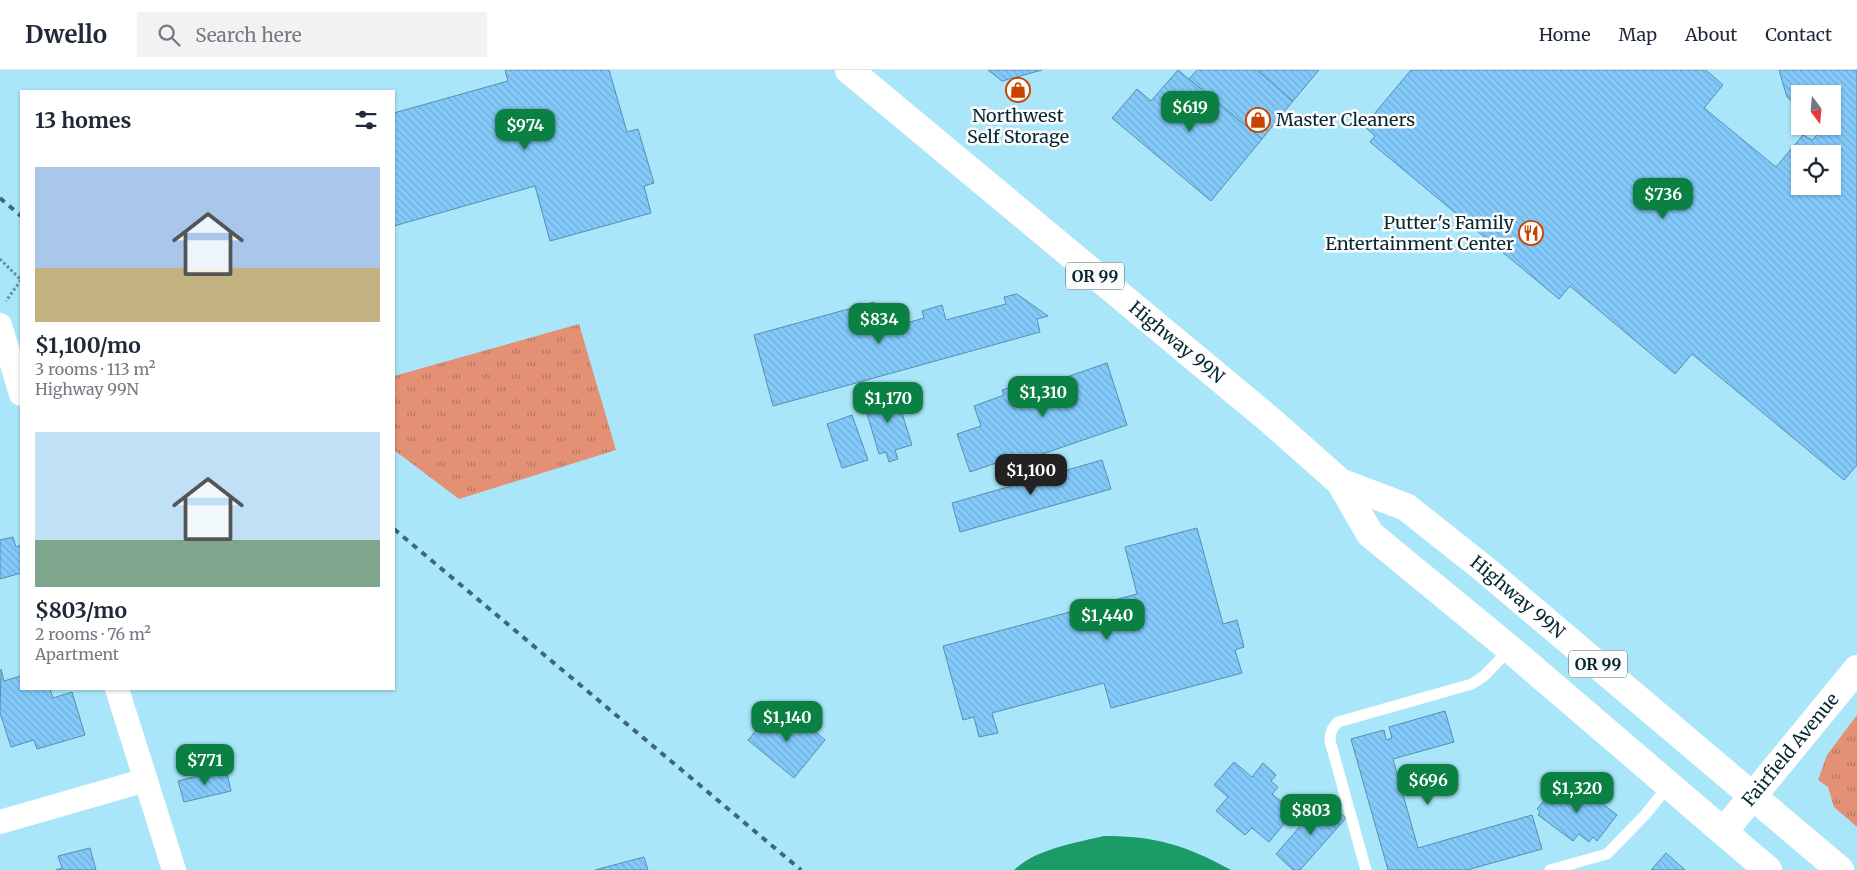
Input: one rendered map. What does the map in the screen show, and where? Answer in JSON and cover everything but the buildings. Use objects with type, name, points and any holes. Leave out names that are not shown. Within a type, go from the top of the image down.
[{"type":"main road","name":"Highway 99N","points":[[849,70],[1271,421],[1340,482],[1370,534],[1510,649],[1768,870]]},
{"type":"main road","name":"Highway 99N","points":[[1340,482],[1406,507],[1483,568],[1754,795],[1840,870]]},
{"type":"main road","name":"Fairfield Avenue","points":[[1724,831],[1857,669]]},
{"type":"street","points":[[1,316],[20,390]]},
{"type":"street","points":[[117,690],[174,870]]},
{"type":"street","points":[[0,822],[146,780]]},
{"type":"lane","points":[[1366,870],[1330,741],[1333,726],[1338,722],[1472,684],[1484,676],[1510,649]]},
{"type":"lane","points":[[1550,870],[1608,854],[1645,815],[1669,785]]},
{"type":"path","points":[[0,259],[20,279]]},
{"type":"path","points":[[1,316],[20,282]]},
{"type":"green space","points":[[579,324],[616,450],[459,499],[395,451],[395,376]]},
{"type":"green space","points":[[1857,715],[1857,827],[1834,807],[1828,787],[1818,780],[1827,755]]},
{"type":"shaded area","points":[[1104,836],[1123,836],[1170,844],[1199,854],[1231,870],[1014,870],[1044,852]]},
{"type":"railway","points":[[0,198],[20,215]]},
{"type":"railway","points":[[395,530],[801,870]]},
{"type":"place","name":"Northwest Self Storage","points":[[1018,90]]},
{"type":"place","name":"Master Cleaners","points":[[1258,120]]},
{"type":"place","name":"Putter's Family Entertainment Center","points":[[1531,233]]}]
